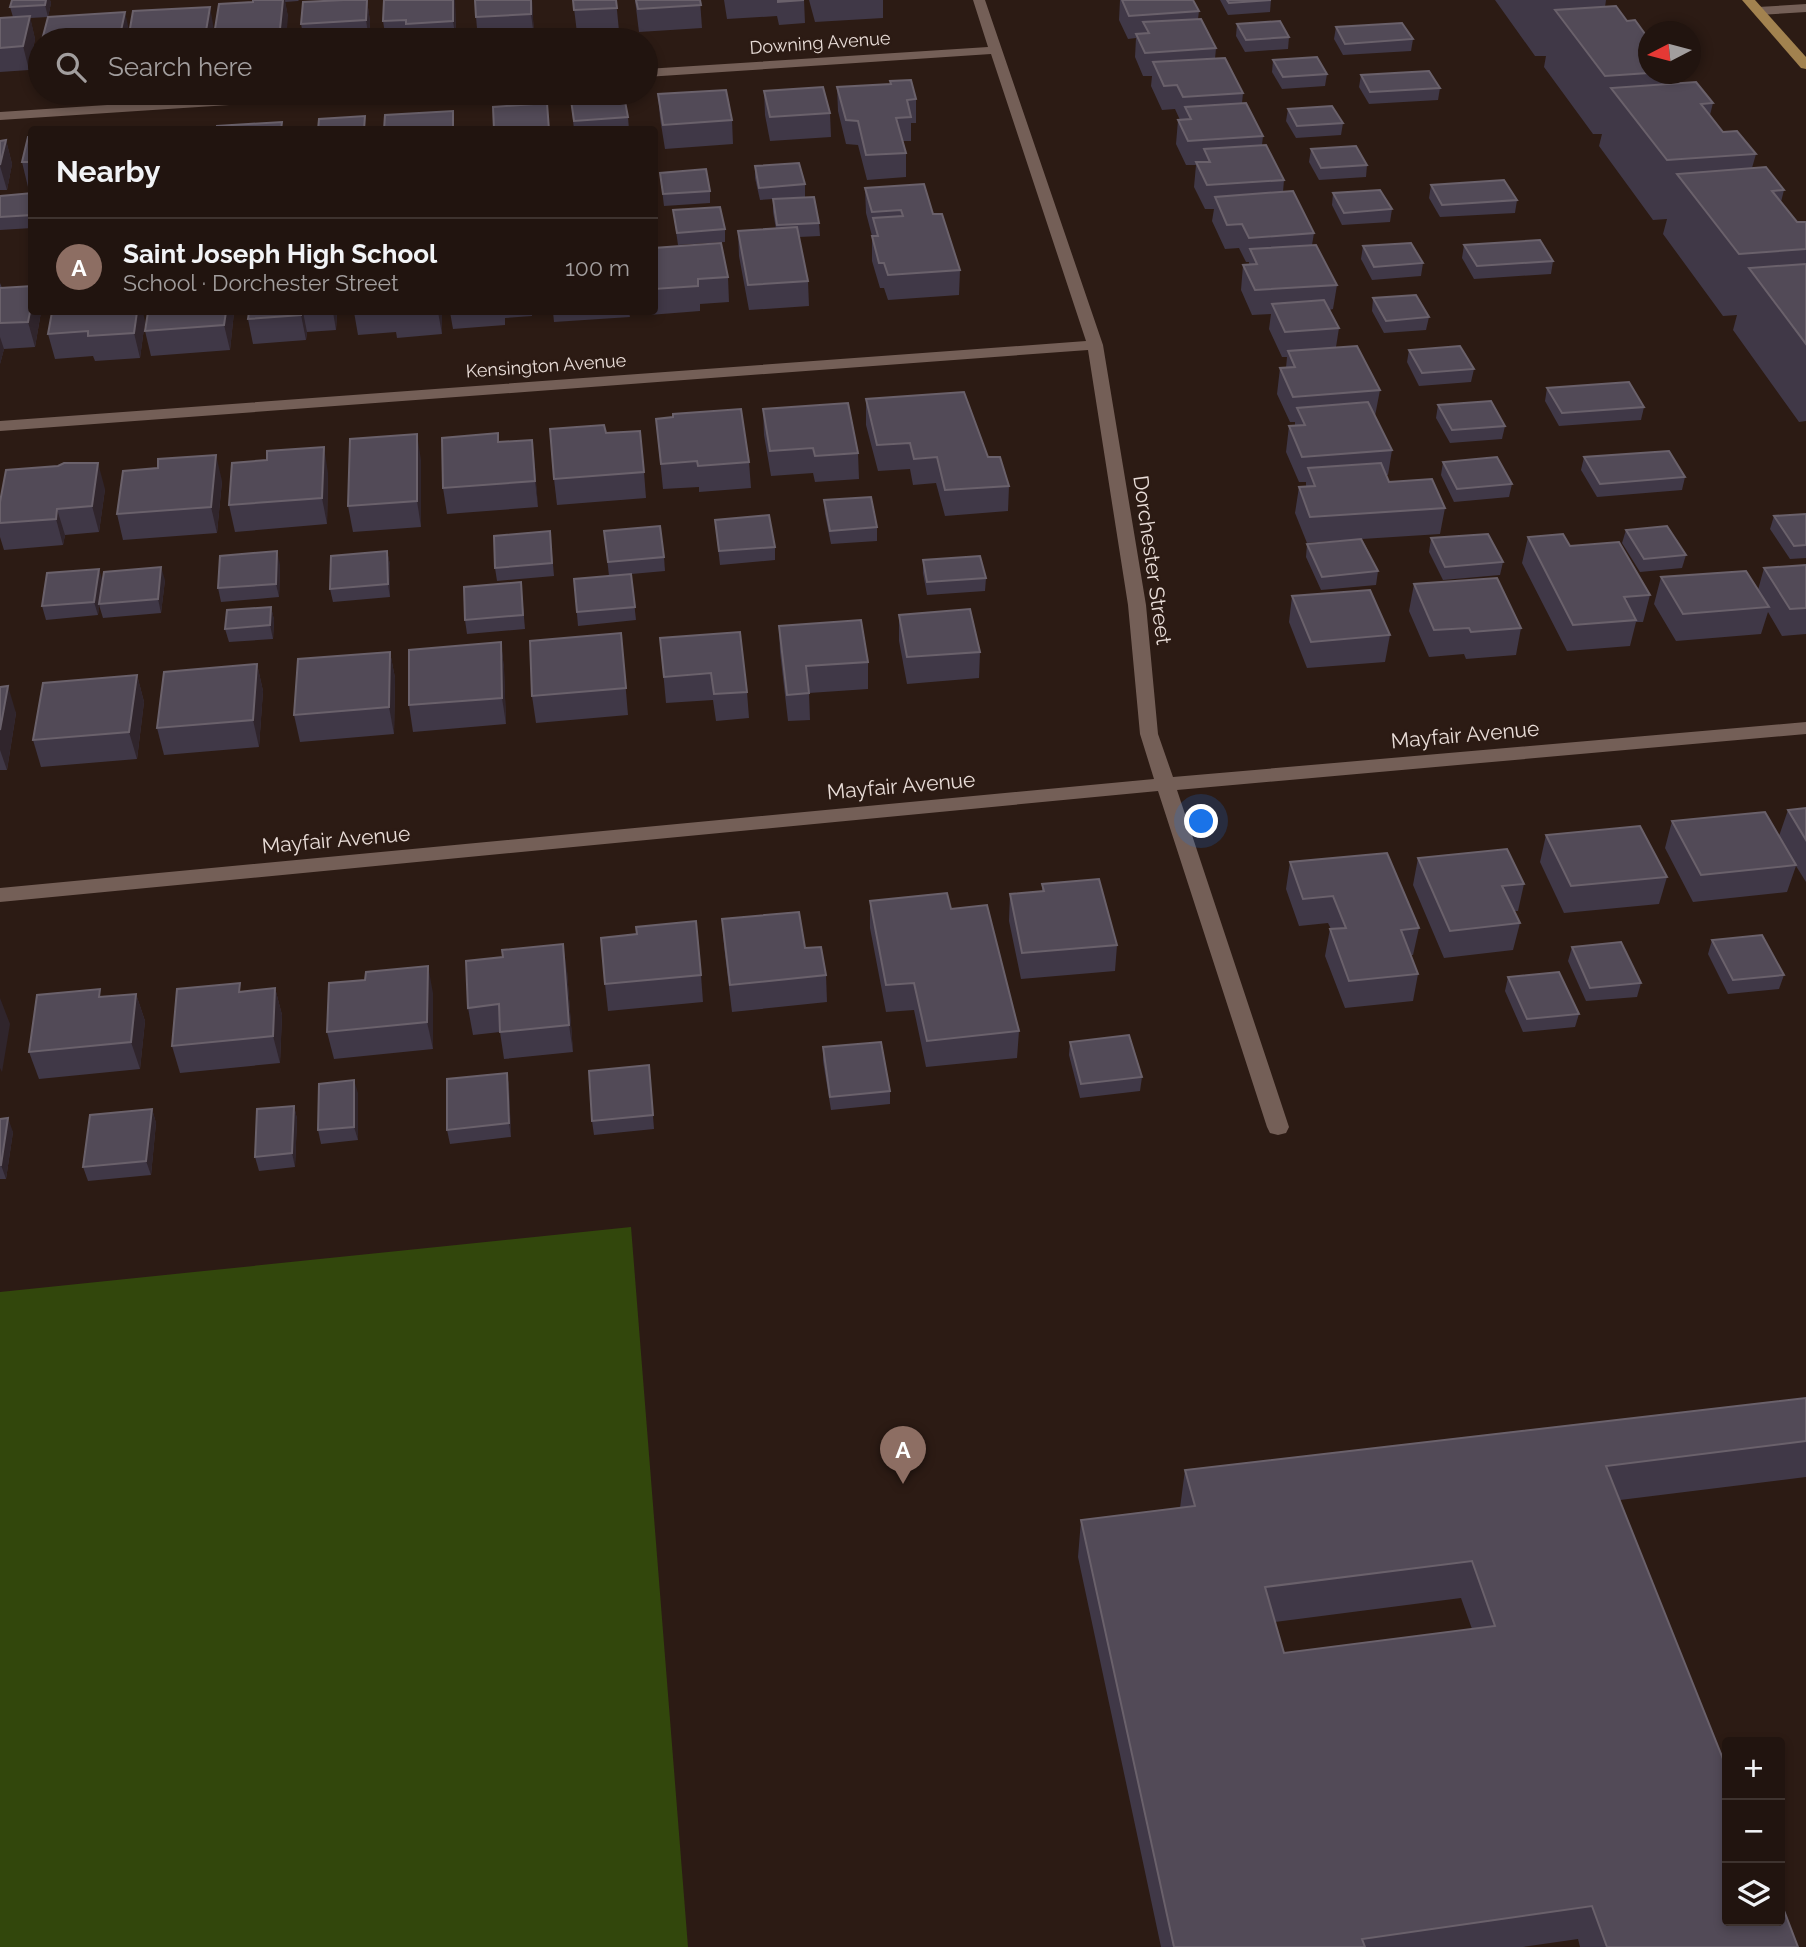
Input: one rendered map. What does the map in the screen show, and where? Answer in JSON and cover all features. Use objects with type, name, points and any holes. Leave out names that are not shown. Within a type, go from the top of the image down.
[{"type":"main road","points":[[1753,5],[1806,65]]},
{"type":"street","name":"Dorchester Street","points":[[979,0],[998,50],[1094,345],[1137,605],[1149,734],[1278,1127]]},
{"type":"street","points":[[1753,5],[1806,8]]},
{"type":"street","name":"Downing Avenue","points":[[658,72],[998,50]]},
{"type":"street","points":[[0,116],[168,105]]},
{"type":"street","name":"Kensington Avenue","points":[[0,426],[1094,345]]},
{"type":"street","name":"Mayfair Avenue","points":[[0,895],[1165,784],[1806,728]]},
{"type":"green space","points":[[631,1227],[688,1947],[0,1947],[0,1292]]},
{"type":"building","points":[[12,0],[46,0],[45,5],[10,7]]},
{"type":"building","points":[[283,0],[280,28],[215,28],[219,4]]},
{"type":"building","points":[[367,0],[366,20],[301,24],[303,2]]},
{"type":"building","points":[[384,0],[453,0],[453,21],[406,24],[406,20],[383,21]]},
{"type":"building","points":[[475,0],[531,0],[531,14],[476,17]]},
{"type":"building","points":[[573,0],[616,0],[617,8],[574,10]]},
{"type":"building","points":[[636,0],[700,0],[701,5],[638,9]]},
{"type":"building","points":[[1122,0],[1193,0],[1199,11],[1129,16]]},
{"type":"building","points":[[1227,0],[1271,0],[1229,3]]},
{"type":"building","points":[[1616,6],[1627,21],[1635,20],[1638,24],[1638,74],[1605,76],[1555,10]]},
{"type":"building","points":[[210,7],[206,28],[130,28],[133,11]]},
{"type":"building","points":[[125,12],[122,28],[45,28],[48,17]]},
{"type":"building","points":[[30,16],[23,46],[0,48],[0,18]]},
{"type":"building","points":[[1201,19],[1216,48],[1145,53],[1136,34],[1149,33],[1143,22]]},
{"type":"building","points":[[1280,21],[1289,37],[1246,40],[1237,24]]},
{"type":"building","points":[[1402,23],[1413,39],[1345,44],[1336,27]]},
{"type":"building","points":[[1317,57],[1327,74],[1283,77],[1273,60]]},
{"type":"building","points":[[1225,58],[1243,93],[1183,97],[1177,85],[1164,86],[1153,62]]},
{"type":"building","points":[[1429,71],[1440,88],[1370,92],[1361,75]]},
{"type":"building","points":[[911,80],[916,99],[907,100],[911,117],[896,118],[906,153],[866,155],[858,121],[846,120],[837,87]]},
{"type":"building","points":[[1698,84],[1713,103],[1701,104],[1723,132],[1737,131],[1756,154],[1667,160],[1611,88]]},
{"type":"building","points":[[823,87],[830,113],[770,117],[764,91]]},
{"type":"building","points":[[726,90],[732,120],[663,125],[658,94]]},
{"type":"building","points":[[1246,103],[1263,136],[1188,141],[1178,120],[1191,119],[1185,107]]},
{"type":"building","points":[[547,105],[549,126],[494,126],[493,107]]},
{"type":"building","points":[[572,105],[626,105],[628,117],[574,121]]},
{"type":"building","points":[[1332,106],[1343,123],[1297,126],[1288,109]]},
{"type":"building","points":[[453,111],[453,126],[384,126],[385,115]]},
{"type":"building","points":[[365,116],[364,126],[318,126],[319,119]]},
{"type":"building","points":[[282,122],[282,126],[217,126]]},
{"type":"building","points":[[28,137],[28,162],[22,162]]},
{"type":"building","points":[[6,140],[0,165],[0,141]]},
{"type":"building","points":[[1266,145],[1284,180],[1207,185],[1196,162],[1210,162],[1204,149]]},
{"type":"building","points":[[1356,146],[1367,165],[1321,168],[1311,149]]},
{"type":"building","points":[[799,163],[805,184],[759,188],[755,166]]},
{"type":"building","points":[[1766,167],[1784,190],[1772,191],[1797,222],[1806,222],[1806,249],[1739,254],[1677,174]]},
{"type":"building","points":[[706,169],[710,191],[663,194],[660,173]]},
{"type":"building","points":[[1504,180],[1517,200],[1442,205],[1431,185]]},
{"type":"building","points":[[924,184],[933,214],[942,214],[960,270],[888,275],[884,263],[879,263],[872,236],[878,236],[873,218],[903,216],[901,210],[872,212],[865,188]]},
{"type":"building","points":[[1380,190],[1392,209],[1344,213],[1333,193]]},
{"type":"building","points":[[1293,191],[1314,233],[1249,238],[1242,224],[1227,225],[1215,197]]},
{"type":"building","points":[[28,193],[28,215],[0,217],[0,196]]},
{"type":"building","points":[[814,197],[819,223],[777,225],[773,199]]},
{"type":"building","points":[[720,207],[725,229],[677,233],[673,210]]},
{"type":"building","points":[[797,227],[808,281],[748,285],[738,231]]},
{"type":"building","points":[[1540,240],[1553,261],[1477,266],[1464,245]]},
{"type":"building","points":[[721,243],[728,277],[698,279],[698,286],[658,289],[658,248]]},
{"type":"building","points":[[1411,243],[1423,263],[1374,267],[1363,246]]},
{"type":"building","points":[[1316,245],[1337,285],[1255,290],[1243,265],[1257,264],[1250,249]]},
{"type":"building","points":[[1806,264],[1806,344],[1749,268]]},
{"type":"building","points":[[28,286],[28,322],[0,323],[0,288]]},
{"type":"building","points":[[1416,295],[1429,317],[1386,321],[1373,298]]},
{"type":"building","points":[[1324,300],[1339,328],[1285,332],[1272,304]]},
{"type":"building","points":[[51,315],[137,315],[134,333],[88,336],[88,331],[48,334]]},
{"type":"building","points":[[148,315],[226,315],[224,325],[145,331]]},
{"type":"building","points":[[249,315],[301,315],[248,319]]},
{"type":"building","points":[[1357,346],[1380,390],[1293,397],[1280,368],[1295,367],[1288,351]]},
{"type":"building","points":[[1460,346],[1474,369],[1422,373],[1409,350]]},
{"type":"building","points":[[1629,382],[1644,407],[1562,413],[1547,388]]},
{"type":"building","points":[[964,392],[988,457],[1000,457],[1009,486],[945,490],[937,457],[914,459],[910,443],[877,445],[866,399]]},
{"type":"building","points":[[1491,401],[1505,426],[1452,430],[1438,405]]},
{"type":"building","points":[[1368,402],[1392,450],[1302,457],[1289,426],[1305,425],[1297,408]]},
{"type":"building","points":[[848,403],[858,453],[815,456],[813,448],[770,451],[763,409]]},
{"type":"building","points":[[741,409],[749,462],[698,466],[697,461],[661,464],[656,419],[673,417],[673,414]]},
{"type":"building","points":[[604,425],[606,433],[640,431],[644,472],[554,479],[550,429]]},
{"type":"building","points":[[498,433],[498,442],[532,440],[535,481],[443,488],[442,438]]},
{"type":"building","points":[[417,434],[417,501],[348,506],[350,439]]},
{"type":"building","points":[[324,447],[322,498],[229,505],[232,463],[267,460],[267,451]]},
{"type":"building","points":[[1669,451],[1685,477],[1600,484],[1584,457]]},
{"type":"building","points":[[216,455],[211,507],[117,514],[123,471],[158,468],[158,459]]},
{"type":"building","points":[[1497,457],[1512,484],[1457,489],[1443,462]]},
{"type":"building","points":[[64,463],[98,463],[92,506],[57,509],[56,519],[0,523],[0,502],[6,470],[58,466]]},
{"type":"building","points":[[1381,463],[1389,482],[1432,479],[1445,508],[1310,517],[1299,487],[1315,486],[1308,468]]},
{"type":"building","points":[[871,497],[877,527],[830,531],[824,500]]},
{"type":"building","points":[[1806,514],[1806,545],[1794,546],[1774,516]]},
{"type":"building","points":[[769,515],[775,547],[719,551],[715,520]]},
{"type":"building","points":[[660,526],[664,557],[608,562],[604,531]]},
{"type":"building","points":[[1667,526],[1686,555],[1644,559],[1626,530]]},
{"type":"building","points":[[550,531],[552,563],[495,568],[494,536]]},
{"type":"building","points":[[1488,534],[1503,562],[1445,567],[1431,538]]},
{"type":"building","points":[[1563,534],[1570,546],[1619,542],[1650,595],[1624,597],[1636,620],[1573,625],[1528,537]]},
{"type":"building","points":[[1361,539],[1378,571],[1322,577],[1307,544]]},
{"type":"building","points":[[277,551],[276,584],[218,588],[220,556]]},
{"type":"building","points":[[387,551],[388,584],[330,589],[331,556]]},
{"type":"building","points":[[980,556],[986,578],[927,582],[923,560]]},
{"type":"building","points":[[1806,565],[1806,608],[1790,609],[1764,568]]},
{"type":"building","points":[[161,567],[158,599],[99,604],[104,572]]},
{"type":"building","points":[[99,569],[94,602],[42,606],[47,573]]},
{"type":"building","points":[[1746,571],[1769,607],[1683,614],[1661,577]]},
{"type":"building","points":[[631,574],[635,607],[577,612],[574,579]]},
{"type":"building","points":[[1497,578],[1521,628],[1471,632],[1469,628],[1434,630],[1414,584]]},
{"type":"building","points":[[521,582],[523,615],[465,620],[464,587]]},
{"type":"building","points":[[1370,590],[1390,635],[1311,642],[1292,596]]},
{"type":"building","points":[[271,607],[270,625],[225,629],[227,610]]},
{"type":"building","points":[[970,609],[980,652],[907,657],[899,615]]},
{"type":"building","points":[[861,620],[868,662],[806,666],[809,693],[787,695],[779,626]]},
{"type":"building","points":[[740,632],[747,692],[714,694],[711,673],[664,677],[660,638]]},
{"type":"building","points":[[621,633],[626,688],[532,696],[530,641]]},
{"type":"building","points":[[501,642],[502,698],[409,705],[409,650]]},
{"type":"building","points":[[390,652],[389,707],[294,715],[298,659]]},
{"type":"building","points":[[257,664],[253,720],[157,728],[164,672]]},
{"type":"building","points":[[137,675],[129,732],[33,740],[43,683]]},
{"type":"building","points":[[8,686],[0,730],[0,687]]},
{"type":"building","points":[[1806,808],[1806,840],[1788,810]]},
{"type":"building","points":[[1765,812],[1796,865],[1701,875],[1672,821]]},
{"type":"building","points":[[1640,826],[1667,877],[1571,886],[1546,835]]},
{"type":"building","points":[[1507,849],[1524,884],[1502,886],[1520,923],[1450,931],[1418,858]]},
{"type":"building","points":[[1387,853],[1419,928],[1401,930],[1418,974],[1349,981],[1330,929],[1346,928],[1333,896],[1303,899],[1290,862]]},
{"type":"building","points":[[1099,879],[1117,945],[1022,953],[1010,894],[1044,891],[1042,884]]},
{"type":"building","points":[[947,893],[951,909],[987,905],[1019,1031],[927,1041],[914,983],[886,985],[870,901]]},
{"type":"building","points":[[799,912],[805,948],[821,947],[826,975],[730,985],[722,919]]},
{"type":"building","points":[[696,921],[701,975],[605,984],[601,938],[637,934],[636,927]]},
{"type":"building","points":[[1762,935],[1784,975],[1733,980],[1712,940]]},
{"type":"building","points":[[1621,942],[1641,983],[1590,988],[1572,947]]},
{"type":"building","points":[[563,944],[569,1025],[500,1032],[499,1004],[468,1008],[466,961],[503,957],[502,950]]},
{"type":"building","points":[[428,966],[427,1022],[327,1032],[329,983],[365,980],[366,972]]},
{"type":"building","points":[[1559,972],[1579,1014],[1527,1019],[1508,977]]},
{"type":"building","points":[[240,983],[239,992],[275,988],[273,1036],[172,1046],[177,989]]},
{"type":"building","points":[[100,989],[99,997],[136,994],[131,1042],[29,1052],[37,995]]},
{"type":"building","points":[[1129,1035],[1142,1077],[1081,1084],[1070,1042]]},
{"type":"building","points":[[881,1042],[890,1091],[830,1097],[823,1047]]},
{"type":"building","points":[[649,1065],[653,1115],[592,1121],[589,1071]]},
{"type":"building","points":[[507,1073],[509,1123],[447,1130],[447,1079]]},
{"type":"building","points":[[354,1080],[354,1127],[318,1130],[319,1084]]},
{"type":"building","points":[[294,1106],[292,1153],[255,1157],[257,1109]]},
{"type":"building","points":[[152,1109],[146,1161],[83,1167],[90,1115]]},
{"type":"building","points":[[8,1118],[1,1165],[0,1165],[0,1119]]},
{"type":"building","points":[[1806,1398],[1806,1441],[1606,1466],[1722,1756],[1722,1926],[1785,1926],[1785,1913],[1798,1947],[1607,1947],[1592,1906],[1362,1939],[1365,1947],[1174,1947],[1081,1520],[1195,1506],[1185,1470]],"holes":[[[1472,1561],[1495,1626],[1284,1653],[1265,1587]]]},
{"type":"place","name":"Saint Joseph High School","points":[[903,1484]]}]
